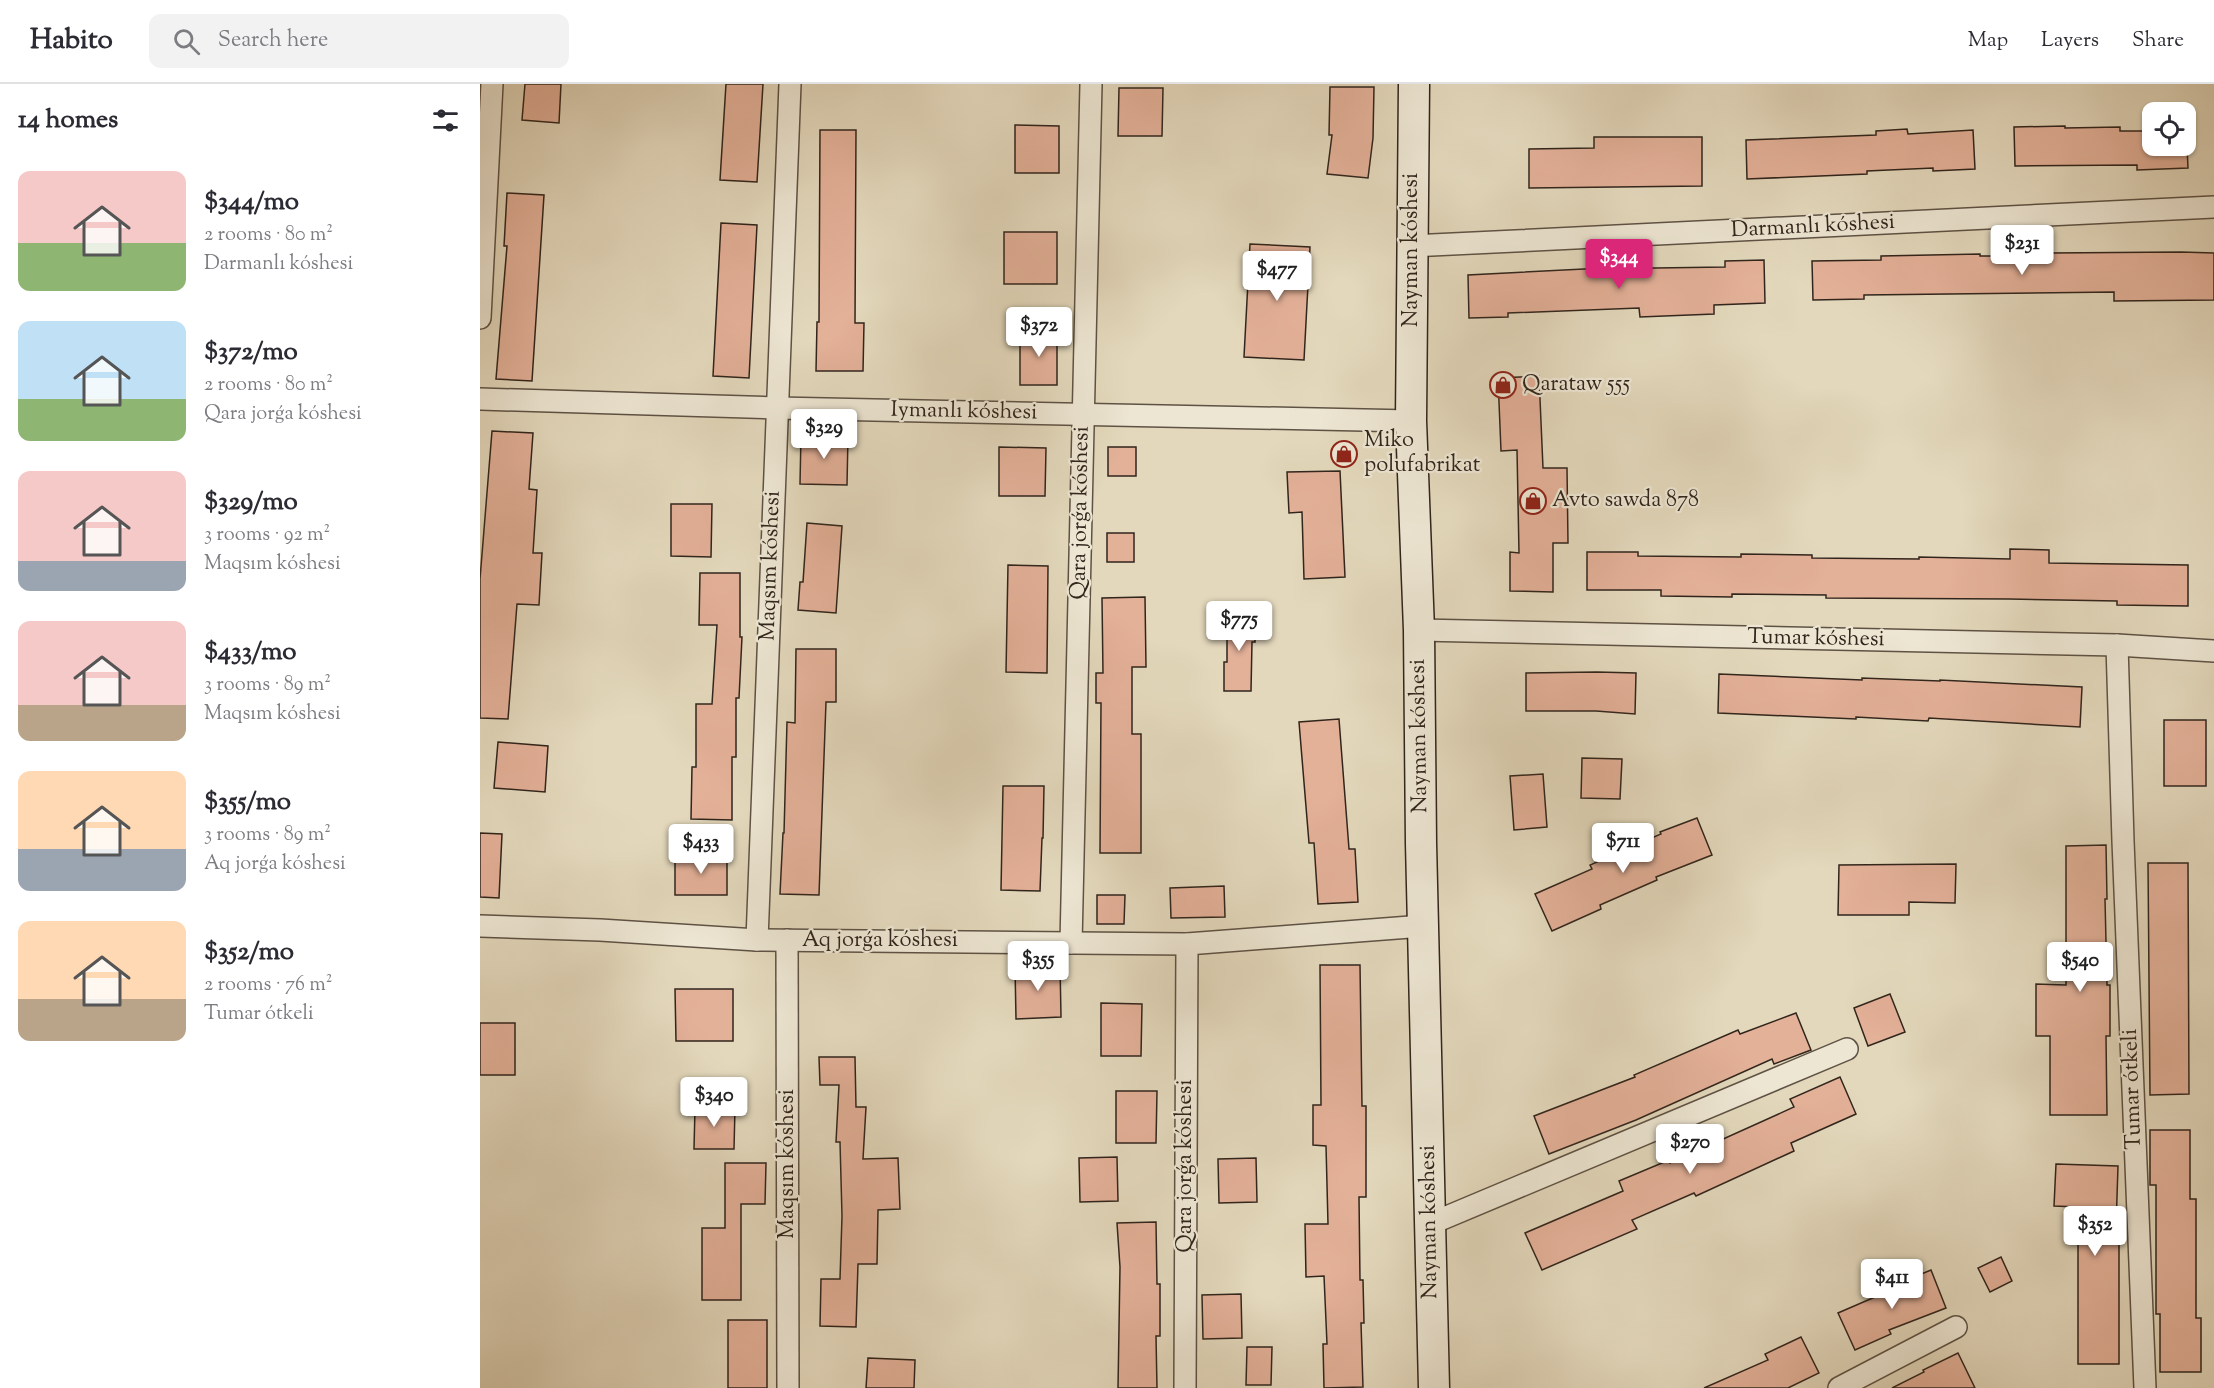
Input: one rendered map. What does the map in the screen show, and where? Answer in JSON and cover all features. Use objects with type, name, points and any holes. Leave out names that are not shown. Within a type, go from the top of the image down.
[{"type":"main road","name":"Nayman kóshesi","points":[[1414,84],[1411,421],[1419,630],[1423,926],[1434,1388]]},
{"type":"street","points":[[480,318],[492,84]]},
{"type":"street","name":"Maqsım kóshesi","points":[[757,940],[790,84]]},
{"type":"street","name":"Qara jorǵa kóshesi","points":[[1071,943],[1091,84]]},
{"type":"street","name":"Darmanlı kóshesi","points":[[1412,246],[2214,207]]},
{"type":"street","name":"Iymanlı kóshesi","points":[[480,399],[777,408],[1411,421]]},
{"type":"street","name":"Tumar kóshesi","points":[[1419,630],[2117,645],[2214,651]]},
{"type":"street","name":"Tumar ótkeli","points":[[2117,645],[2122,829],[2145,1388]]},
{"type":"street","name":"Aq jorǵa kóshesi","points":[[480,926],[600,930],[757,940],[1187,944],[1423,926]]},
{"type":"street","name":"Maqsım kóshesi","points":[[788,940],[788,1388]]},
{"type":"street","name":"Qara jorǵa kóshesi","points":[[1185,1388],[1187,944]]},
{"type":"street","points":[[1430,1224],[1847,1049]]},
{"type":"street","points":[[1839,1388],[1956,1327]]},
{"type":"building","points":[[525,84],[561,84],[559,123],[522,120]]},
{"type":"building","points":[[726,84],[763,84],[757,182],[720,180]]},
{"type":"building","points":[[1330,87],[1374,87],[1373,138],[1368,178],[1327,174],[1332,135],[1329,135]]},
{"type":"building","points":[[1119,88],[1163,88],[1162,136],[1118,136]]},
{"type":"building","points":[[1015,125],[1059,126],[1059,173],[1015,173]]},
{"type":"building","points":[[2014,127],[2120,127],[2120,131],[2142,131],[2142,156],[2187,156],[2188,168],[2137,170],[2137,165],[2015,166]]},
{"type":"building","points":[[1907,129],[1908,134],[1973,130],[1975,169],[1933,171],[1933,168],[1867,171],[1867,174],[1747,179],[1746,140],[1876,135],[1876,131]]},
{"type":"building","points":[[820,130],[856,130],[855,323],[864,323],[863,371],[816,371],[817,322],[819,322]]},
{"type":"building","points":[[1594,137],[1702,137],[1702,186],[1529,188],[1529,149],[1594,148]]},
{"type":"building","points":[[507,193],[544,195],[532,381],[496,379],[507,246],[504,246]]},
{"type":"building","points":[[721,223],[757,225],[749,378],[713,376]]},
{"type":"building","points":[[1004,232],[1057,232],[1057,284],[1004,284]]},
{"type":"building","points":[[1250,244],[1310,247],[1304,360],[1244,357]]},
{"type":"building","points":[[2050,253],[2214,253],[2214,300],[2114,301],[2114,292],[1864,295],[1864,299],[1813,300],[1812,261],[1881,260],[1881,256],[1980,254],[1980,256],[2050,256]]},
{"type":"building","points":[[1764,260],[1765,303],[1714,305],[1714,314],[1640,317],[1639,308],[1508,313],[1508,317],[1469,318],[1468,275],[1584,269],[1725,267],[1725,261]]},
{"type":"building","points":[[1020,332],[1057,332],[1057,385],[1020,385]]},
{"type":"building","points":[[1539,376],[1543,468],[1567,468],[1568,543],[1553,543],[1553,592],[1510,591],[1510,552],[1519,553],[1517,450],[1501,451],[1498,378]]},
{"type":"building","points":[[492,431],[533,433],[529,489],[537,490],[533,553],[542,553],[539,605],[517,604],[508,719],[480,718],[480,579]]},
{"type":"building","points":[[801,435],[848,436],[847,485],[800,484]]},
{"type":"building","points":[[999,447],[1046,448],[1045,496],[999,496]]},
{"type":"building","points":[[1108,447],[1136,447],[1136,476],[1108,476]]},
{"type":"building","points":[[1340,471],[1345,577],[1304,579],[1302,512],[1289,513],[1287,472]]},
{"type":"building","points":[[671,504],[712,504],[711,557],[671,556]]},
{"type":"building","points":[[807,523],[842,526],[836,613],[798,610],[800,582],[803,582]]},
{"type":"building","points":[[1107,533],[1134,533],[1134,562],[1107,562]]},
{"type":"building","points":[[2010,549],[2049,550],[2049,563],[2188,565],[2188,606],[2117,605],[2117,601],[1826,598],[1826,595],[1661,596],[1661,590],[1587,590],[1587,552],[1638,552],[1638,556],[1741,557],[1741,554],[1812,555],[1812,558],[2010,559]]},
{"type":"building","points":[[1008,565],[1048,566],[1047,673],[1006,672]]},
{"type":"building","points":[[700,573],[740,573],[740,637],[742,637],[739,698],[736,698],[736,757],[732,757],[732,820],[691,819],[692,767],[696,767],[696,704],[712,704],[717,625],[699,625]]},
{"type":"building","points":[[1145,597],[1146,667],[1132,667],[1132,734],[1141,734],[1141,853],[1100,853],[1101,703],[1096,703],[1096,673],[1103,673],[1102,598]]},
{"type":"building","points":[[1227,613],[1255,613],[1251,691],[1224,691],[1224,662],[1227,662]]},
{"type":"building","points":[[796,649],[836,649],[836,702],[826,702],[819,895],[780,894],[787,722],[795,723]]},
{"type":"building","points":[[1526,673],[1636,673],[1635,714],[1596,711],[1526,711]]},
{"type":"building","points":[[1719,674],[1862,680],[1862,678],[1940,680],[2082,687],[2080,727],[1929,718],[1928,721],[1718,713]]},
{"type":"building","points":[[1339,719],[1349,849],[1355,849],[1358,902],[1318,904],[1314,843],[1309,843],[1299,722]]},
{"type":"building","points":[[2164,720],[2206,720],[2206,786],[2164,786]]},
{"type":"building","points":[[498,742],[548,746],[545,792],[494,788]]},
{"type":"building","points":[[1582,758],[1622,759],[1620,799],[1581,798]]},
{"type":"building","points":[[1543,774],[1547,827],[1514,830],[1510,776]]},
{"type":"building","points":[[1003,786],[1044,786],[1040,891],[1001,890]]},
{"type":"building","points":[[1697,818],[1712,855],[1656,877],[1657,880],[1600,905],[1601,909],[1552,931],[1535,894],[1592,869],[1590,865],[1661,834],[1660,832]]},
{"type":"building","points":[[480,833],[502,834],[499,898],[480,897]]},
{"type":"building","points":[[2106,845],[2107,985],[2110,985],[2110,1036],[2106,1036],[2107,1115],[2050,1115],[2050,1036],[2036,1036],[2036,984],[2066,985],[2066,846]]},
{"type":"building","points":[[675,855],[727,855],[727,895],[675,895]]},
{"type":"building","points":[[2148,863],[2188,863],[2189,1094],[2150,1095]]},
{"type":"building","points":[[1956,864],[1955,903],[1909,902],[1909,915],[1838,915],[1839,865]]},
{"type":"building","points":[[1224,886],[1225,917],[1171,918],[1170,888]]},
{"type":"building","points":[[1097,895],[1125,895],[1124,924],[1097,924]]},
{"type":"building","points":[[1060,965],[1061,1017],[1016,1019],[1015,966]]},
{"type":"building","points":[[1320,965],[1360,965],[1362,1106],[1366,1106],[1366,1197],[1359,1197],[1360,1280],[1363,1280],[1364,1323],[1361,1323],[1363,1387],[1324,1388],[1323,1344],[1327,1344],[1324,1276],[1306,1277],[1305,1224],[1328,1224],[1326,1146],[1313,1145],[1313,1105],[1321,1105]]},
{"type":"building","points":[[675,989],[733,989],[733,1041],[676,1041]]},
{"type":"building","points":[[1890,994],[1905,1032],[1868,1046],[1854,1008]]},
{"type":"building","points":[[1101,1003],[1142,1004],[1141,1056],[1101,1056]]},
{"type":"building","points":[[1796,1013],[1811,1050],[1774,1064],[1772,1059],[1636,1120],[1549,1154],[1534,1116],[1635,1077],[1634,1075],[1738,1030],[1740,1034]]},
{"type":"building","points":[[480,1023],[515,1023],[515,1075],[480,1075]]},
{"type":"building","points":[[819,1057],[855,1057],[856,1107],[866,1107],[863,1159],[898,1158],[900,1209],[878,1210],[877,1264],[858,1264],[856,1327],[820,1326],[821,1279],[840,1279],[842,1216],[840,1142],[836,1142],[839,1085],[820,1085]]},
{"type":"building","points":[[1840,1077],[1856,1114],[1791,1143],[1794,1151],[1696,1196],[1694,1193],[1632,1220],[1637,1229],[1542,1270],[1525,1233],[1623,1191],[1619,1181],[1669,1160],[1670,1163],[1794,1107],[1790,1099]]},
{"type":"building","points":[[1116,1091],[1157,1091],[1156,1143],[1116,1143]]},
{"type":"building","points":[[695,1108],[735,1108],[734,1149],[694,1149]]},
{"type":"building","points":[[2150,1130],[2190,1130],[2190,1199],[2196,1199],[2196,1318],[2201,1318],[2201,1372],[2160,1372],[2160,1314],[2156,1314],[2156,1185],[2150,1185]]},
{"type":"building","points":[[1117,1157],[1118,1201],[1080,1202],[1079,1158]]},
{"type":"building","points":[[1256,1158],[1257,1202],[1219,1203],[1218,1159]]},
{"type":"building","points":[[725,1163],[766,1163],[765,1204],[741,1204],[741,1300],[702,1300],[702,1228],[725,1228]]},
{"type":"building","points":[[2056,1164],[2118,1166],[2116,1228],[2119,1228],[2119,1364],[2078,1364],[2078,1207],[2054,1206]]},
{"type":"building","points":[[1156,1222],[1157,1284],[1160,1284],[1160,1336],[1156,1336],[1157,1388],[1118,1388],[1120,1267],[1117,1223]]},
{"type":"building","points":[[2001,1257],[2012,1281],[1990,1292],[1978,1268]]},
{"type":"building","points":[[1931,1270],[1946,1308],[1889,1330],[1891,1334],[1855,1350],[1838,1313],[1896,1288],[1894,1285]]},
{"type":"building","points":[[1241,1294],[1242,1338],[1203,1339],[1202,1295]]},
{"type":"building","points":[[728,1320],[767,1320],[767,1388],[728,1388]]},
{"type":"building","points":[[1801,1337],[1819,1373],[1788,1388],[1704,1388],[1768,1360],[1765,1354]]},
{"type":"building","points":[[1247,1347],[1272,1347],[1271,1385],[1246,1385]]},
{"type":"building","points":[[1958,1353],[1975,1388],[1892,1388],[1924,1372],[1923,1370]]},
{"type":"building","points":[[868,1358],[915,1360],[914,1388],[866,1388]]},
{"type":"place","name":"Qarataw 555","points":[[1503,385]]},
{"type":"place","name":"Miko polufabrikat","points":[[1344,454]]},
{"type":"place","name":"Avto sawda 878","points":[[1533,501]]}]
